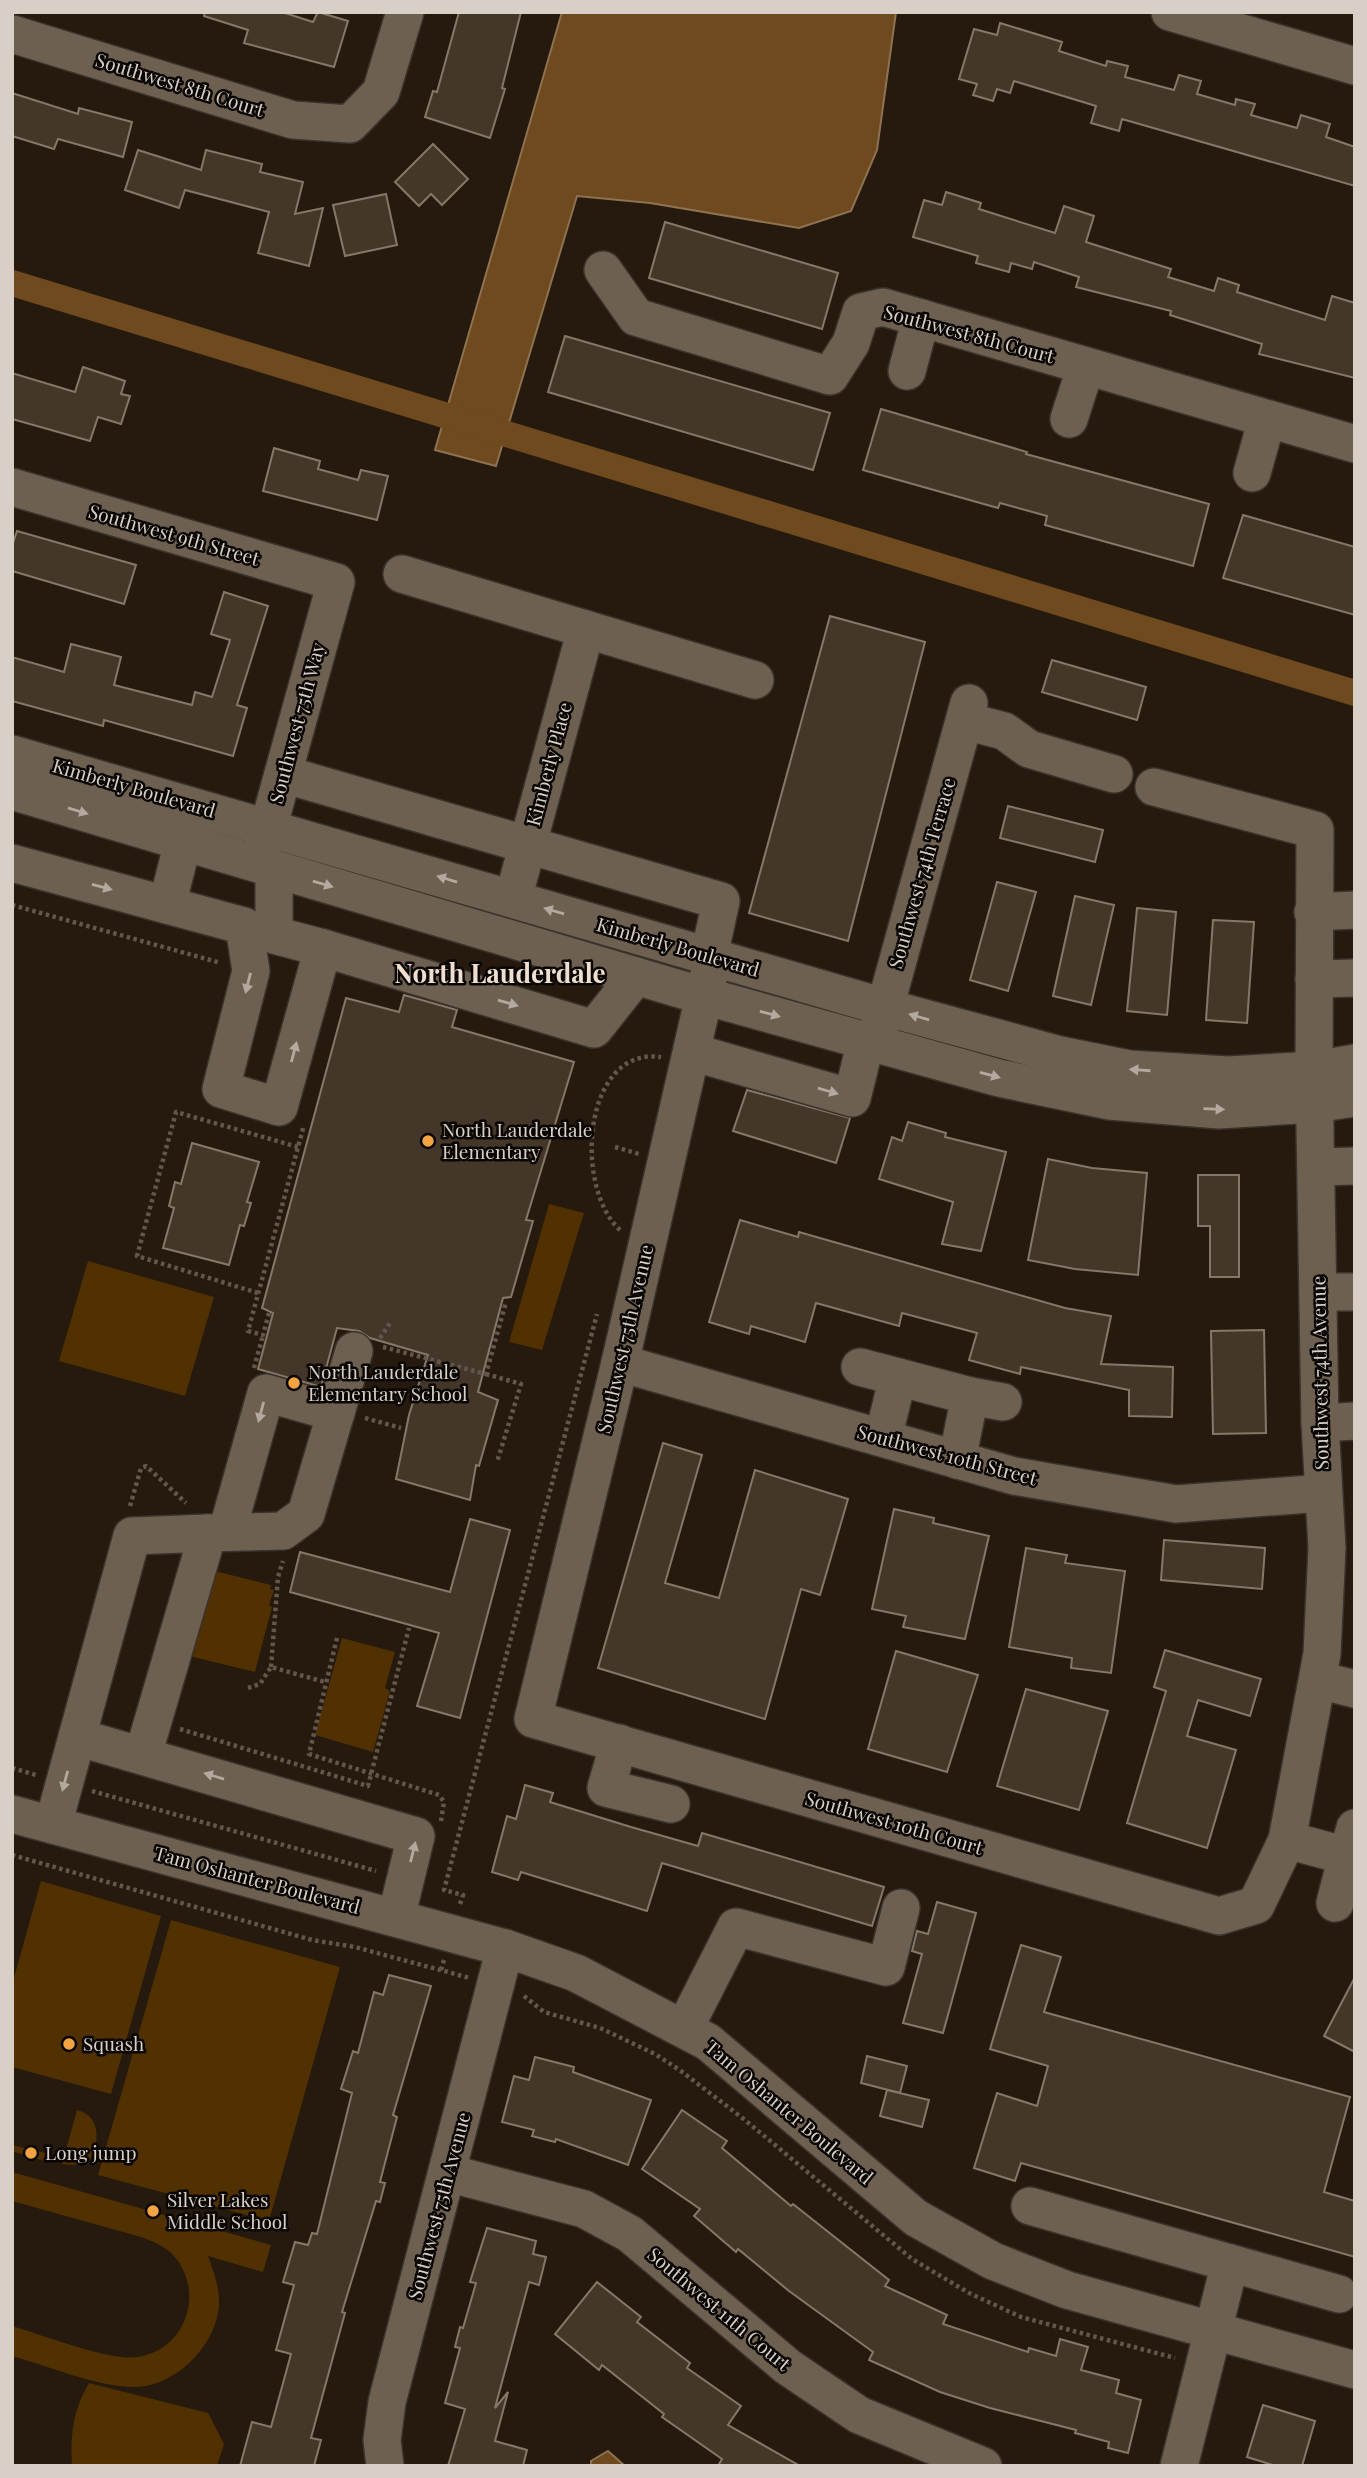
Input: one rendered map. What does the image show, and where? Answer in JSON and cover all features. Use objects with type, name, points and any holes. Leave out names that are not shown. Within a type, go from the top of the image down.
[{"type":"street","name":"Southwest 8th Court","points":[[12,34],[293,120],[350,124],[381,92],[405,12]]},
{"type":"street","points":[[1170,12],[1355,66]]},
{"type":"street","name":"Southwest 8th Court","points":[[603,270],[636,317],[830,376],[851,343],[862,312],[883,307],[1355,444]]},
{"type":"street","points":[[907,371],[920,318]]},
{"type":"street","points":[[1069,419],[1086,366]]},
{"type":"street","points":[[1252,473],[1267,419]]},
{"type":"street","name":"Southwest 9th Street","points":[[12,488],[336,582]]},
{"type":"street","points":[[401,574],[755,680]]},
{"type":"street","name":"Southwest 75th Way","points":[[251,971],[259,930],[269,826],[336,582]]},
{"type":"street","name":"Kimberly Place","points":[[513,899],[586,629]]},
{"type":"street","name":"Southwest 74th Terrace","points":[[678,1055],[852,1098],[884,1007],[967,712],[1004,731],[1029,749],[1114,775]]},
{"type":"street","name":"Kimberly Boulevard","points":[[12,754],[269,826],[884,1007],[1060,1055],[1129,1069],[1228,1075],[1314,1087],[1355,1098]]},
{"type":"street","points":[[12,767],[124,798],[155,794]]},
{"type":"street","points":[[283,774],[528,844]]},
{"type":"street","name":"Southwest 74th Avenue","points":[[1154,787],[1315,830],[1314,1087],[1318,1292],[1337,1422],[1323,1493],[1341,1548],[1287,1840],[1256,1905]]},
{"type":"street","name":"Kimberly Boulevard","points":[[12,791],[705,996],[999,1078],[1108,1101],[1219,1110],[1314,1087],[1355,1063]]},
{"type":"street","points":[[167,905],[183,842]]},
{"type":"street","name":"Southwest 75th Avenue","points":[[528,844],[721,901],[705,996],[678,1055],[620,1363],[533,1719]]},
{"type":"street","points":[[12,863],[323,948],[594,1028],[636,976]]},
{"type":"street","points":[[1313,912],[1355,910]]},
{"type":"street","points":[[251,971],[221,1089],[279,1107],[323,948]]},
{"type":"street","points":[[1314,979],[1355,978]]},
{"type":"street","points":[[1316,1167],[1355,1166]]},
{"type":"street","points":[[1318,1292],[1355,1292]]},
{"type":"street","points":[[53,1825],[132,1536],[283,1531],[306,1514],[336,1413],[365,1348]]},
{"type":"street","name":"Southwest 10th Street","points":[[620,1363],[1014,1476],[1176,1504],[1323,1493]]},
{"type":"street","points":[[860,1367],[986,1399],[957,1460]]},
{"type":"street","points":[[883,1438],[898,1377]]},
{"type":"street","points":[[143,1755],[266,1393],[336,1413]]},
{"type":"street","points":[[1318,1680],[1355,1689]]},
{"type":"street","name":"Southwest 10th Court","points":[[533,1719],[1219,1916],[1256,1905]]},
{"type":"street","points":[[77,1737],[414,1835],[417,1838],[396,1918]]},
{"type":"street","points":[[619,1743],[606,1788],[671,1804]]},
{"type":"street","name":"Tam Oshanter Boulevard","points":[[12,1814],[505,1948],[576,1973],[708,2042],[916,2218],[993,2261],[1067,2290],[1355,2370]]},
{"type":"street","points":[[1287,1840],[1351,1842],[1335,1903]]},
{"type":"street","points":[[684,2029],[736,1927],[886,1967],[901,1908]]},
{"type":"street","name":"Southwest 75th Avenue","points":[[385,2466],[382,2440],[387,2402],[505,1948]]},
{"type":"street","name":"Southwest 11th Court","points":[[448,2173],[584,2208],[630,2234],[788,2367],[859,2415],[983,2466]]},
{"type":"street","points":[[1030,2206],[1339,2294]]},
{"type":"street","points":[[1180,2466],[1230,2263]]},
{"type":"path","points":[[12,905],[251,971]]},
{"type":"path","points":[[620,1230],[601,1207],[594,1190],[589,1154],[595,1124],[611,1078],[622,1065],[635,1057],[678,1055]]},
{"type":"path","points":[[258,1293],[137,1256],[167,1144],[176,1112],[298,1147]]},
{"type":"path","points":[[269,1313],[263,1335],[248,1331],[308,1112]]},
{"type":"path","points":[[615,1147],[639,1154]]},
{"type":"path","points":[[486,1374],[506,1301]]},
{"type":"path","points":[[365,1348],[521,1384],[497,1461]]},
{"type":"path","points":[[174,1725],[190,1734],[368,1786],[409,1628]]},
{"type":"path","points":[[337,1638],[309,1754],[439,1795],[444,1802],[444,1810],[438,1833]]},
{"type":"path","points":[[248,1688],[260,1684],[271,1667],[325,1682]]},
{"type":"path","points":[[12,1768],[406,1880]]},
{"type":"path","points":[[12,1855],[313,1940],[355,1947],[440,1970]]},
{"type":"shaded area","points":[[562,12],[896,12],[877,150],[851,211],[799,228],[650,203],[577,196],[496,466],[435,450]]},
{"type":"shaded area","points":[[549,1204],[584,1213],[542,1350],[509,1342]]},
{"type":"shaded area","points":[[88,1261],[214,1297],[185,1396],[59,1361]]},
{"type":"shaded area","points":[[211,1570],[271,1585],[270,1589],[274,1590],[255,1672],[185,1655]]},
{"type":"shaded area","points":[[342,1638],[395,1652],[385,1688],[390,1691],[373,1752],[315,1735]]},
{"type":"shaded area","points":[[41,1881],[161,1916],[111,2094],[12,2067],[12,1985]]},
{"type":"shaded area","points":[[171,1920],[340,1967],[269,2221],[98,2175]]},
{"type":"shaded area","points":[[77,2110],[91,2118],[95,2125],[95,2148],[88,2162],[62,2164]]},
{"type":"shaded area","name":"Long jump","points":[[12,2145],[46,2153],[44,2161],[12,2151]]},
{"type":"shaded area","points":[[12,2172],[271,2245],[263,2272],[208,2256],[219,2300],[216,2322],[210,2336],[202,2349],[179,2372],[151,2385],[136,2387],[106,2384],[12,2356],[12,2326],[110,2355],[137,2357],[154,2352],[168,2344],[179,2332],[189,2302],[183,2269],[166,2249],[141,2237],[12,2201]]},
{"type":"shaded area","points":[[89,2383],[208,2413],[224,2444],[217,2466],[72,2466],[74,2423],[79,2403]]},
{"type":"shaded area","points":[[608,2451],[625,2466],[591,2466],[591,2461]]},
{"type":"building","points":[[205,12],[282,12],[313,22],[318,12],[348,21],[334,67],[244,43],[248,30],[204,16]]},
{"type":"building","points":[[459,12],[521,12],[502,88],[505,89],[490,138],[425,117],[433,91],[437,92]]},
{"type":"building","points":[[1000,23],[1062,42],[1059,51],[1106,66],[1107,61],[1128,66],[1125,77],[1174,90],[1179,75],[1201,81],[1197,94],[1235,105],[1236,99],[1255,104],[1251,115],[1297,128],[1301,115],[1330,124],[1326,137],[1355,147],[1355,186],[1122,119],[1119,131],[1091,123],[1096,106],[1014,81],[1010,93],[997,89],[993,101],[973,95],[977,84],[959,79],[974,29],[997,35]]},
{"type":"building","points":[[12,93],[78,114],[79,108],[132,122],[123,157],[58,139],[54,149],[12,136]]},
{"type":"building","points":[[433,144],[468,179],[442,205],[431,194],[419,206],[395,182]]},
{"type":"building","points":[[138,150],[201,170],[206,150],[262,164],[260,172],[303,182],[295,214],[323,208],[309,266],[258,253],[269,212],[185,190],[179,208],[125,190]]},
{"type":"building","points":[[946,192],[981,203],[979,209],[1055,233],[1064,206],[1094,216],[1086,242],[1171,269],[1168,277],[1214,291],[1218,278],[1239,285],[1237,292],[1325,320],[1332,296],[1355,303],[1355,378],[1259,354],[1262,344],[1170,315],[1171,311],[1076,287],[1079,277],[1034,262],[1032,269],[1011,263],[1009,272],[976,263],[978,256],[913,237],[924,200],[942,205]]},
{"type":"building","points":[[386,194],[397,245],[345,256],[333,205]]},
{"type":"building","points":[[665,222],[838,273],[822,329],[649,278]]},
{"type":"building","points":[[565,336],[830,413],[813,470],[548,392]]},
{"type":"building","points":[[83,367],[125,381],[121,394],[130,396],[121,424],[98,417],[90,441],[12,419],[12,373],[75,392]]},
{"type":"building","points":[[881,409],[1027,452],[1026,454],[1209,504],[1193,566],[1045,525],[1047,516],[1000,503],[998,508],[863,470]]},
{"type":"building","points":[[274,448],[320,461],[318,469],[358,480],[361,470],[388,476],[377,520],[263,491]]},
{"type":"building","points":[[1243,515],[1355,547],[1355,615],[1223,578]]},
{"type":"building","points":[[17,531],[136,565],[124,604],[12,571],[12,546]]},
{"type":"building","points":[[224,592],[268,606],[237,705],[247,708],[233,756],[104,720],[103,726],[12,701],[12,657],[64,672],[71,644],[121,657],[114,685],[192,705],[195,692],[212,697],[230,640],[211,634]]},
{"type":"building","points":[[830,616],[925,642],[848,941],[749,913]]},
{"type":"building","points":[[1052,660],[1146,687],[1137,720],[1042,692]]},
{"type":"building","points":[[1008,806],[1103,830],[1095,862],[1000,838]]},
{"type":"building","points":[[997,882],[1036,892],[1008,991],[970,980]]},
{"type":"building","points":[[1075,896],[1114,905],[1091,1005],[1053,996]]},
{"type":"building","points":[[1137,908],[1176,912],[1167,1015],[1127,1011]]},
{"type":"building","points":[[1213,920],[1254,922],[1247,1023],[1206,1020]]},
{"type":"building","name":"North Lauderdale Elementary","points":[[404,995],[457,1010],[452,1027],[574,1062],[526,1220],[533,1221],[511,1297],[503,1298],[478,1392],[498,1400],[479,1466],[476,1465],[470,1500],[396,1479],[409,1415],[428,1355],[370,1338],[359,1331],[337,1328],[321,1387],[258,1369],[273,1313],[262,1308],[346,998],[399,1012]]},
{"type":"building","points":[[747,1090],[850,1118],[836,1163],[733,1131]]},
{"type":"building","points":[[908,1122],[946,1133],[945,1137],[1006,1152],[981,1251],[942,1244],[953,1202],[879,1179],[892,1137],[902,1141]]},
{"type":"building","points":[[192,1143],[259,1162],[247,1202],[251,1203],[244,1226],[240,1225],[229,1265],[163,1248],[174,1208],[169,1206],[175,1182],[181,1184]]},
{"type":"building","points":[[1048,1159],[1092,1168],[1147,1173],[1138,1275],[1075,1269],[1028,1260]]},
{"type":"building","points":[[1198,1175],[1239,1175],[1239,1277],[1210,1277],[1210,1226],[1198,1226]]},
{"type":"building","points":[[740,1220],[798,1237],[799,1232],[1065,1308],[1111,1316],[1101,1364],[1173,1367],[1172,1417],[1129,1416],[1129,1390],[1021,1367],[1020,1374],[969,1360],[977,1333],[902,1313],[899,1326],[816,1303],[805,1342],[751,1326],[749,1334],[709,1322]]},
{"type":"building","points":[[1264,1330],[1266,1433],[1213,1434],[1211,1331]]},
{"type":"building","points":[[663,1443],[702,1455],[665,1583],[719,1598],[755,1470],[848,1499],[820,1595],[801,1589],[765,1719],[598,1668]]},
{"type":"building","points":[[894,1509],[934,1518],[933,1523],[989,1536],[965,1639],[903,1627],[906,1616],[872,1609]]},
{"type":"building","points":[[470,1519],[510,1530],[460,1718],[417,1706],[439,1633],[290,1592],[300,1552],[450,1592]]},
{"type":"building","points":[[1164,1540],[1265,1548],[1262,1589],[1161,1580]]},
{"type":"building","points":[[1026,1548],[1067,1555],[1065,1563],[1125,1571],[1111,1673],[1071,1668],[1072,1658],[1009,1647]]},
{"type":"building","points":[[1165,1650],[1261,1679],[1250,1716],[1198,1700],[1187,1736],[1236,1750],[1207,1848],[1127,1823],[1166,1691],[1154,1687]]},
{"type":"building","points":[[896,1651],[978,1675],[947,1772],[868,1749]]},
{"type":"building","points":[[1026,1689],[1108,1711],[1079,1810],[997,1786]]},
{"type":"building","points":[[525,1785],[553,1793],[550,1802],[631,1827],[698,1846],[702,1833],[884,1887],[872,1926],[662,1863],[647,1911],[521,1872],[518,1880],[492,1872],[507,1816],[516,1819]]},
{"type":"building","points":[[937,1902],[976,1913],[943,2033],[903,2023],[922,1954],[912,1951],[917,1931],[928,1934]]},
{"type":"building","points":[[1021,1945],[1061,1957],[1044,2012],[1350,2097],[1324,2192],[1355,2201],[1355,2257],[1021,2163],[1015,2181],[974,2168],[997,2093],[1037,2106],[1048,2066],[990,2049]]},
{"type":"building","points":[[389,1975],[431,1986],[393,2115],[397,2117],[380,2182],[385,2183],[380,2202],[376,2201],[342,2312],[345,2313],[311,2438],[321,2440],[314,2466],[240,2466],[252,2422],[271,2427],[291,2354],[276,2350],[294,2285],[283,2282],[295,2242],[308,2245],[312,2233],[317,2234],[352,2093],[341,2089],[353,2051],[358,2053],[374,1992],[383,1995]]},
{"type":"building","points":[[1355,1977],[1355,2052],[1324,2036]]},
{"type":"building","points":[[867,2056],[907,2066],[900,2093],[861,2083]]},
{"type":"building","points":[[535,2057],[574,2067],[573,2072],[651,2100],[628,2165],[556,2139],[555,2142],[532,2136],[534,2130],[502,2122],[514,2076],[529,2080]]},
{"type":"building","points":[[887,2090],[929,2100],[922,2127],[880,2116]]},
{"type":"building","points":[[682,2110],[727,2141],[722,2148],[791,2206],[793,2204],[889,2280],[885,2286],[947,2315],[943,2324],[1028,2352],[1029,2348],[1056,2356],[1060,2339],[1088,2347],[1081,2370],[1119,2380],[1116,2393],[1141,2400],[1128,2453],[1108,2448],[1109,2442],[1075,2433],[1076,2430],[940,2392],[869,2360],[873,2352],[789,2291],[738,2249],[736,2252],[694,2216],[700,2209],[642,2169]]},
{"type":"building","points":[[487,2228],[536,2241],[533,2254],[546,2257],[539,2285],[529,2282],[495,2408],[508,2392],[495,2441],[527,2450],[523,2466],[448,2466],[465,2409],[445,2403],[460,2348],[455,2347],[460,2327],[463,2328],[476,2283],[470,2282]]},
{"type":"building","points":[[597,2282],[641,2317],[637,2322],[690,2363],[687,2368],[741,2406],[728,2425],[800,2466],[718,2466],[722,2459],[662,2417],[664,2414],[602,2365],[599,2370],[555,2334]]},
{"type":"building","points":[[1263,2405],[1315,2421],[1302,2466],[1276,2466],[1247,2457]]},
{"type":"waterway","points":[[12,283],[1355,693]]},
{"type":"place","name":"North Lauderdale Elementary","points":[[428,1141]]},
{"type":"place","name":"North Lauderdale Elementary School","points":[[294,1383]]},
{"type":"place","name":"Squash","points":[[69,2044]]},
{"type":"place","name":"Long jump","points":[[31,2153]]},
{"type":"place","name":"Silver Lakes Middle School","points":[[153,2211]]},
{"type":"district","name":"North Lauderdale","points":[[500,974]]}]
